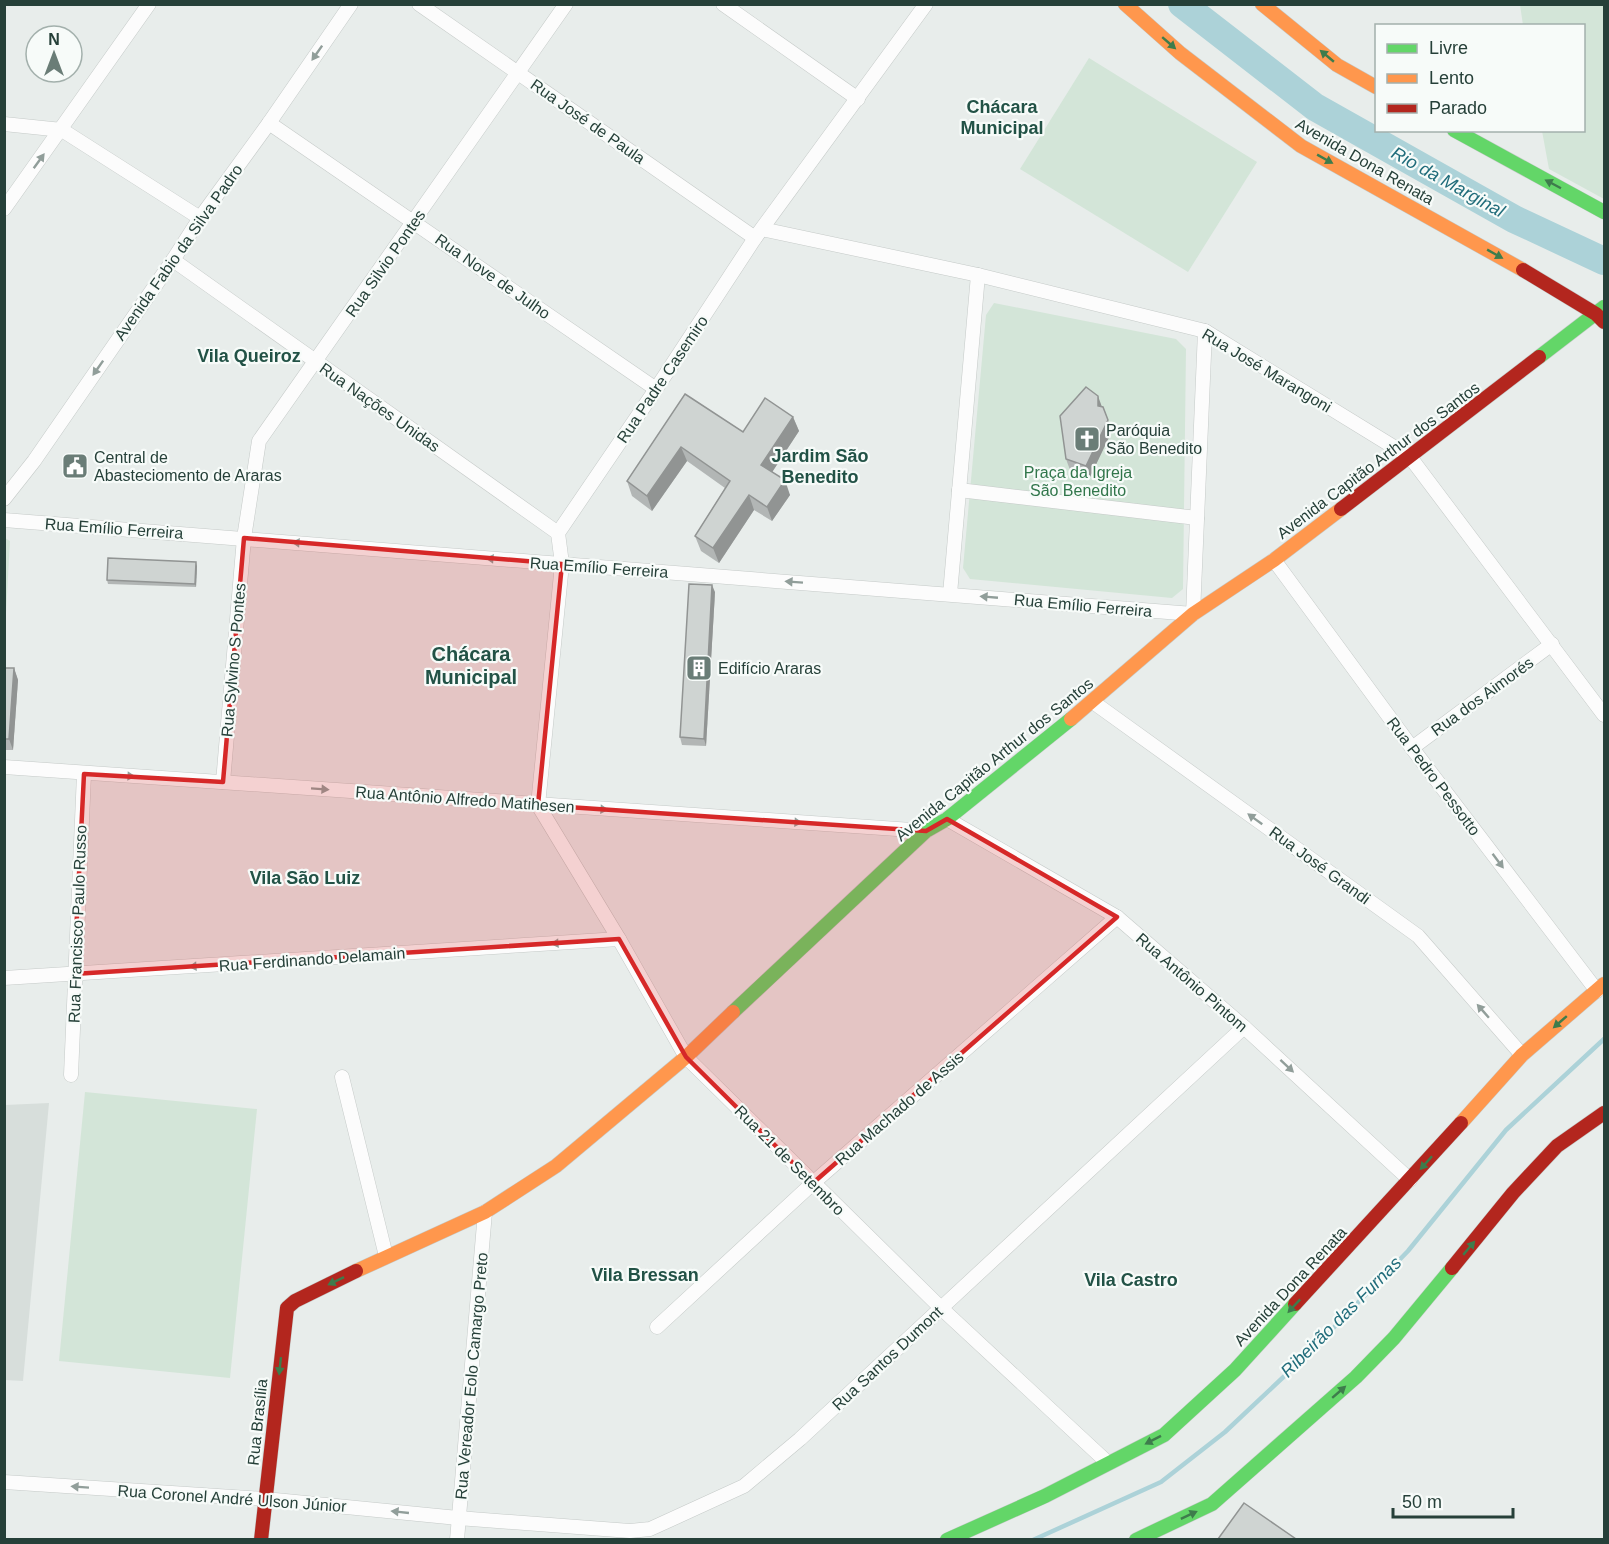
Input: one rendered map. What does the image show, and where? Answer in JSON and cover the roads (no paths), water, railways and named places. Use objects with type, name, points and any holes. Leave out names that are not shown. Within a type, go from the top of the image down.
[{"type":"main road","name":"Avenida Dona Renata","points":[[1125,4],[1180,53],[1301,146],[1602,315]]},
{"type":"main road","points":[[1262,4],[1337,65],[1375,86]]},
{"type":"main road","points":[[1458,132],[1605,212]]},
{"type":"main road","name":"Avenida Capitão Arthur dos Santos","points":[[287,1308],[295,1301],[386,1256],[485,1212],[556,1166],[686,1057],[926,831],[947,819],[1093,702],[1193,614],[1274,560],[1602,315]]},
{"type":"main road","name":"Avenida Dona Renata","points":[[947,1539],[1045,1496],[1164,1435],[1235,1370],[1522,1055],[1601,987]]},
{"type":"main road","points":[[1136,1539],[1212,1504],[1356,1377],[1394,1338],[1513,1193],[1557,1146],[1605,1113]]},
{"type":"main road","name":"Rua Brasília","points":[[261,1539],[287,1308]]},
{"type":"street","points":[[4,209],[62,130],[148,4]]},
{"type":"street","name":"Avenida Fabio da Silva Padro","points":[[4,499],[34,460],[200,218],[351,4]]},
{"type":"street","name":"Rua José de Paula","points":[[419,4],[759,234]]},
{"type":"street","name":"Rua Silvio Pontes","points":[[244,538],[259,441],[566,4]]},
{"type":"street","points":[[723,4],[858,99]]},
{"type":"street","points":[[741,17],[749,4]]},
{"type":"street","name":"Rua Padre Casemiro","points":[[558,533],[759,234],[926,4]]},
{"type":"street","name":"Rua Nove de Julho","points":[[269,123],[656,389]]},
{"type":"street","points":[[4,124],[62,130],[200,218]]},
{"type":"street","name":"Rua José Marangoni","points":[[759,234],[978,275],[1205,331],[1410,457],[1605,715]]},
{"type":"street","name":"Rua Nações Unidas","points":[[173,260],[558,533]]},
{"type":"street","points":[[950,594],[978,275]]},
{"type":"street","points":[[1193,614],[1205,331]]},
{"type":"street","points":[[959,490],[1197,518]]},
{"type":"street","name":"Rua Emílio Ferreira","points":[[4,520],[1193,614]]},
{"type":"street","points":[[538,805],[562,564],[558,533]]},
{"type":"street","name":"Rua Sylvino S Pontes","points":[[223,782],[244,538]]},
{"type":"street","name":"Rua Pedro Pessotto","points":[[1274,560],[1412,748],[1601,987]]},
{"type":"street","name":"Rua dos Aimorés","points":[[1412,748],[1552,644]]},
{"type":"street","name":"Rua José Grandi","points":[[1093,702],[1418,936],[1522,1055]]},
{"type":"street","name":"Rua Antônio Alfredo Matihesen","points":[[4,767],[926,831]]},
{"type":"street","name":"Rua Francisco Paulo Russo","points":[[71,1075],[84,774]]},
{"type":"street","name":"Rua 21 de Setembro","points":[[538,805],[619,939],[686,1057],[941,1308],[1108,1463]]},
{"type":"street","name":"Rua Antônio Pintom","points":[[947,819],[1117,917],[1244,1027],[1410,1180]]},
{"type":"street","name":"Rua Machado de Assis","points":[[657,1327],[813,1183],[1117,917]]},
{"type":"street","name":"Rua Ferdinando Delamain","points":[[4,978],[619,939]]},
{"type":"street","name":"Rua Santos Dumont","points":[[458,1518],[630,1531],[650,1529],[744,1486],[800,1439],[1244,1027]]},
{"type":"street","points":[[342,1077],[386,1256]]},
{"type":"street","name":"Rua Vereador Eolo Camargo Preto","points":[[457,1539],[485,1212]]},
{"type":"street","name":"Rua Coronel André Ulson Júnior","points":[[4,1482],[265,1499],[458,1518]]},
{"type":"waterway","name":"Rio da Marginal","points":[[1182,4],[1315,107],[1514,219],[1604,261]]},
{"type":"waterway","name":"Ribeirão das Furnas","points":[[1033,1540],[1161,1482],[1225,1432],[1311,1351],[1408,1251],[1506,1130],[1604,1039]]},
{"type":"place","name":"Paróquia São Benedito","points":[[1087,439]]},
{"type":"place","name":"Central de Abasteciomento de Araras","points":[[75,466]]},
{"type":"place","name":"Edifício Araras","points":[[699,668]]},
{"type":"district","name":"Chácara Municipal","points":[[1002,117]]},
{"type":"district","name":"Vila Queiroz","points":[[249,356]]},
{"type":"district","name":"Jardim São Benedito","points":[[820,466]]},
{"type":"district","name":"Chácara Municipal","points":[[471,666]]},
{"type":"district","name":"Vila São Luiz","points":[[305,878]]},
{"type":"district","name":"Vila Bressan","points":[[645,1275]]},
{"type":"district","name":"Vila Castro","points":[[1131,1280]]},
{"type":"park label","name":"Praça da Igreja São Benedito","points":[[1078,481]]}]
